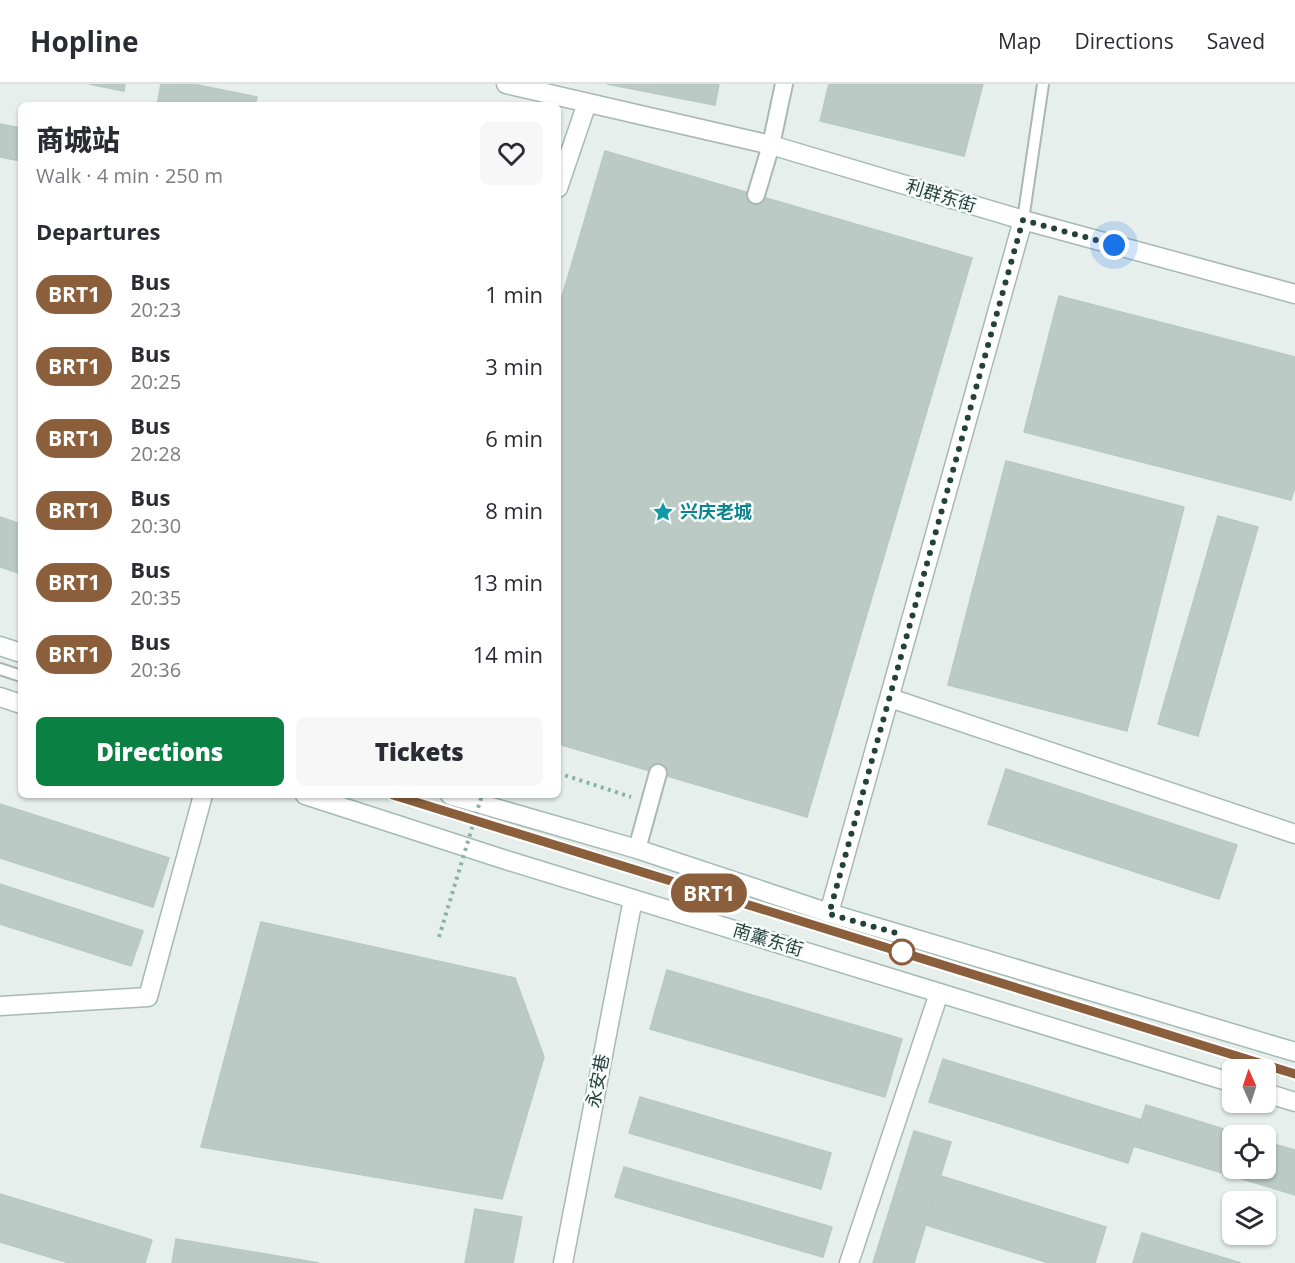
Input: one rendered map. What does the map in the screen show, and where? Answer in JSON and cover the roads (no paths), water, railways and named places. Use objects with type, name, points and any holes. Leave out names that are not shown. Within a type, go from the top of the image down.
[{"type":"street","name":"利群东街","points":[[506,84],[771,145],[1023,220],[1295,294]]},
{"type":"street","points":[[756,195],[771,145],[784,84]]},
{"type":"street","points":[[561,179],[586,103]]},
{"type":"street","points":[[829,914],[1023,220]]},
{"type":"street","points":[[0,646],[18,652]]},
{"type":"street","points":[[0,697],[18,703]]},
{"type":"street","points":[[890,698],[1295,834]]},
{"type":"street","points":[[637,849],[658,773]]},
{"type":"street","points":[[0,1006],[148,997],[202,798]]},
{"type":"street","name":"南薰东街","points":[[314,798],[633,899],[1222,1080]]},
{"type":"street","points":[[460,798],[637,849],[829,914],[1295,1052]]},
{"type":"street","name":"永安巷","points":[[563,1263],[633,899]]},
{"type":"street","points":[[849,1263],[939,993]]},
{"type":"street","points":[[1276,1096],[1295,1102]]},
{"type":"lane","points":[[1023,220],[1043,84]]},
{"type":"lane","points":[[0,669],[18,675]]},
{"type":"lane","points":[[403,798],[1295,1074]]},
{"type":"place","name":"兴庆老城","points":[[663,512]]}]
